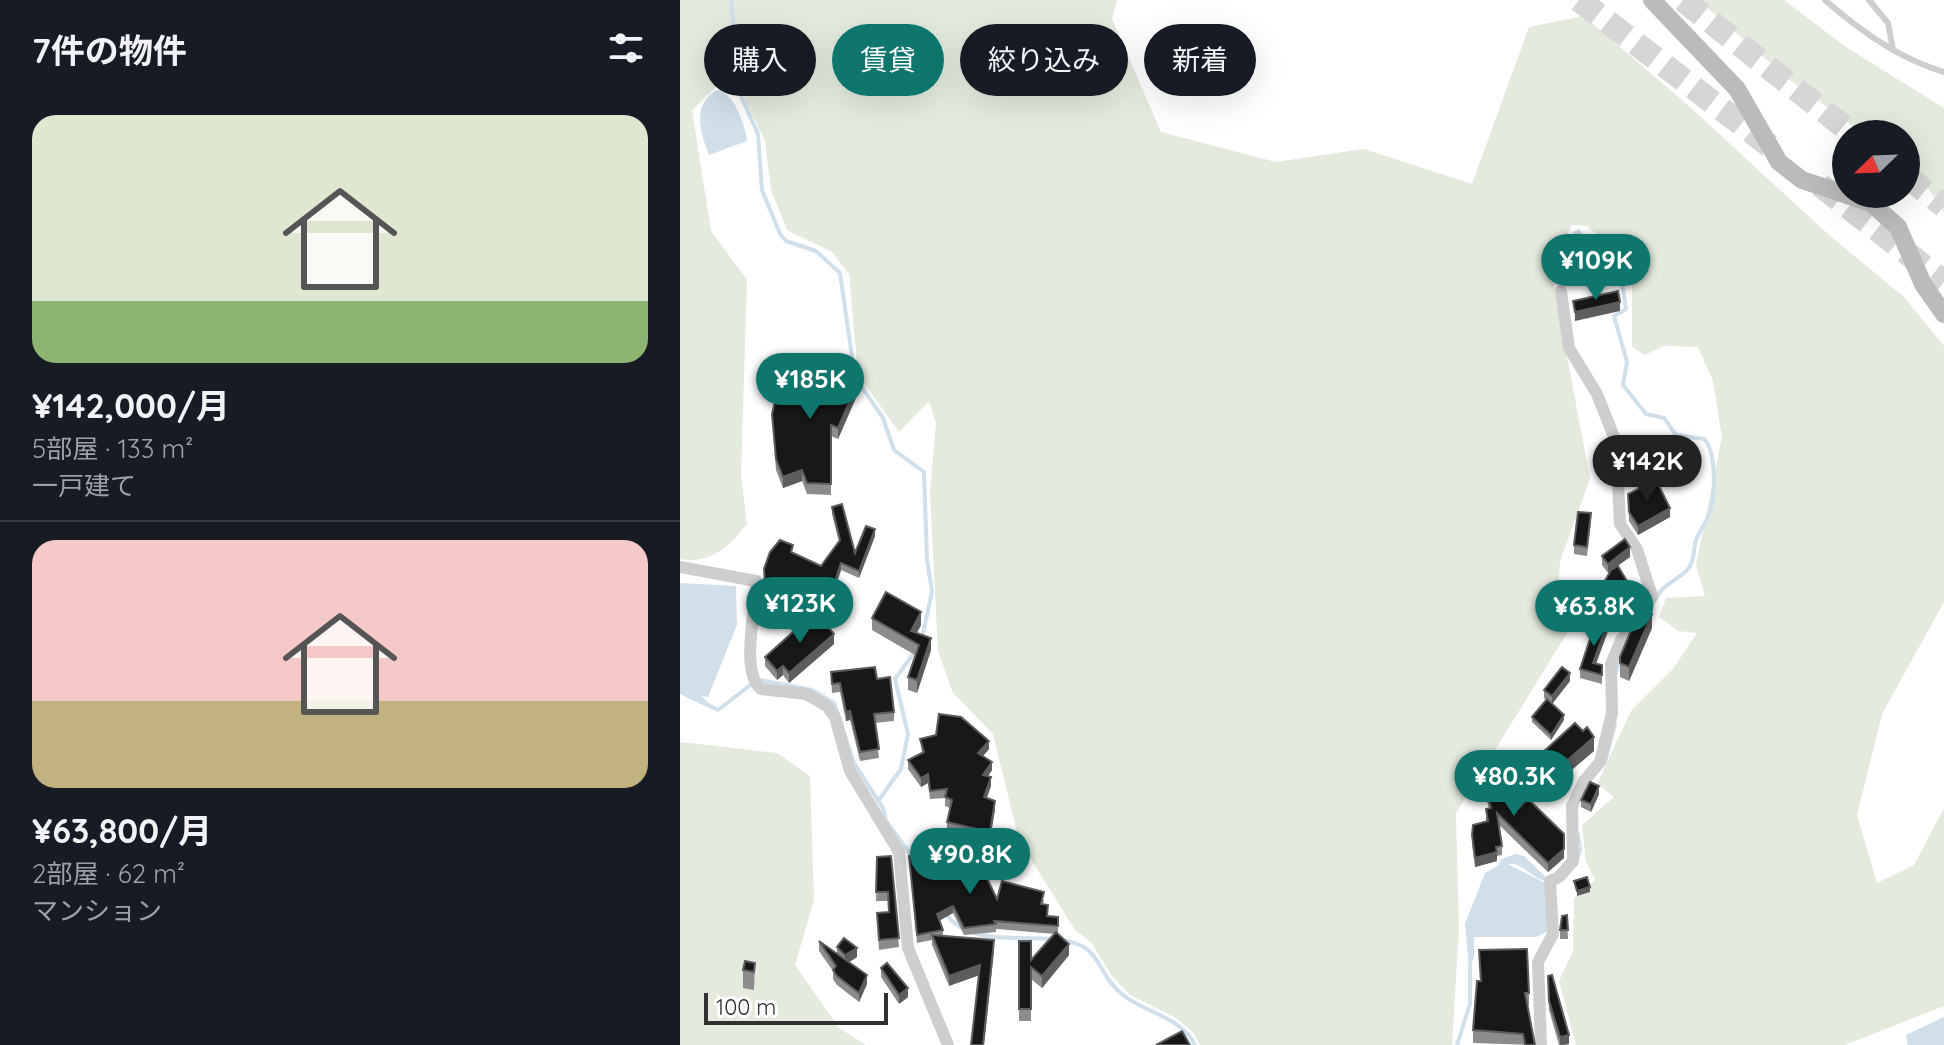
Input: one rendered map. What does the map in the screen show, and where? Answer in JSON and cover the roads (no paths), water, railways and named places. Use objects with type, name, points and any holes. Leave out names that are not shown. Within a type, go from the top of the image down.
[{"type":"street","points":[[1652,0],[1737,89],[1779,162],[1802,180],[1871,203],[1898,227],[1923,284],[1944,314]]},
{"type":"street","points":[[1541,1045],[1538,962],[1553,934],[1550,881],[1559,877],[1573,861],[1572,806],[1584,781],[1600,762],[1612,713],[1611,664],[1621,640],[1641,618],[1652,596],[1637,549],[1620,524],[1616,442],[1597,394],[1577,366],[1569,348],[1561,291]]},
{"type":"street","points":[[680,567],[756,581],[749,666],[755,683],[806,694],[827,706],[835,717],[850,771],[899,852],[908,948],[948,1045]]},
{"type":"lane","points":[[1825,0],[1893,50],[1914,62],[1944,72]]},
{"type":"lane","points":[[1869,0],[1888,23],[1893,50]]},
{"type":"waterway","points":[[731,0],[735,39],[724,58],[758,134],[762,190],[780,234],[786,241],[816,251],[840,273],[855,377],[883,418],[894,450],[924,472],[927,559],[932,592],[922,638]]},
{"type":"waterway","points":[[1621,276],[1626,309],[1614,316],[1627,362],[1623,385],[1646,414],[1664,418],[1676,435],[1704,439],[1713,463],[1712,505],[1696,540],[1690,567],[1662,590],[1656,599]]},
{"type":"waterway","points":[[878,801],[901,769],[908,734],[895,679],[914,653]]},
{"type":"waterway","points":[[1616,672],[1622,654]]},
{"type":"waterway","points":[[760,680],[812,690],[834,703],[854,763],[883,808],[886,821],[913,858]]},
{"type":"waterway","points":[[702,702],[718,710],[753,683]]},
{"type":"waterway","points":[[1605,762],[1615,724]]},
{"type":"waterway","points":[[1576,864],[1580,849],[1578,834]]},
{"type":"waterway","points":[[945,913],[966,930],[979,934],[1052,939]]},
{"type":"waterway","points":[[1060,940],[1084,947],[1123,995],[1181,1028],[1195,1045]]},
{"type":"waterway","points":[[1457,1045],[1470,1004],[1470,964]]},
{"type":"tunnel","points":[[1579,0],[1775,150]]},
{"type":"tunnel","points":[[1683,0],[1835,120]]},
{"type":"tunnel","points":[[1820,185],[1944,282]]},
{"type":"tunnel","points":[[1920,187],[1944,206]]}]
